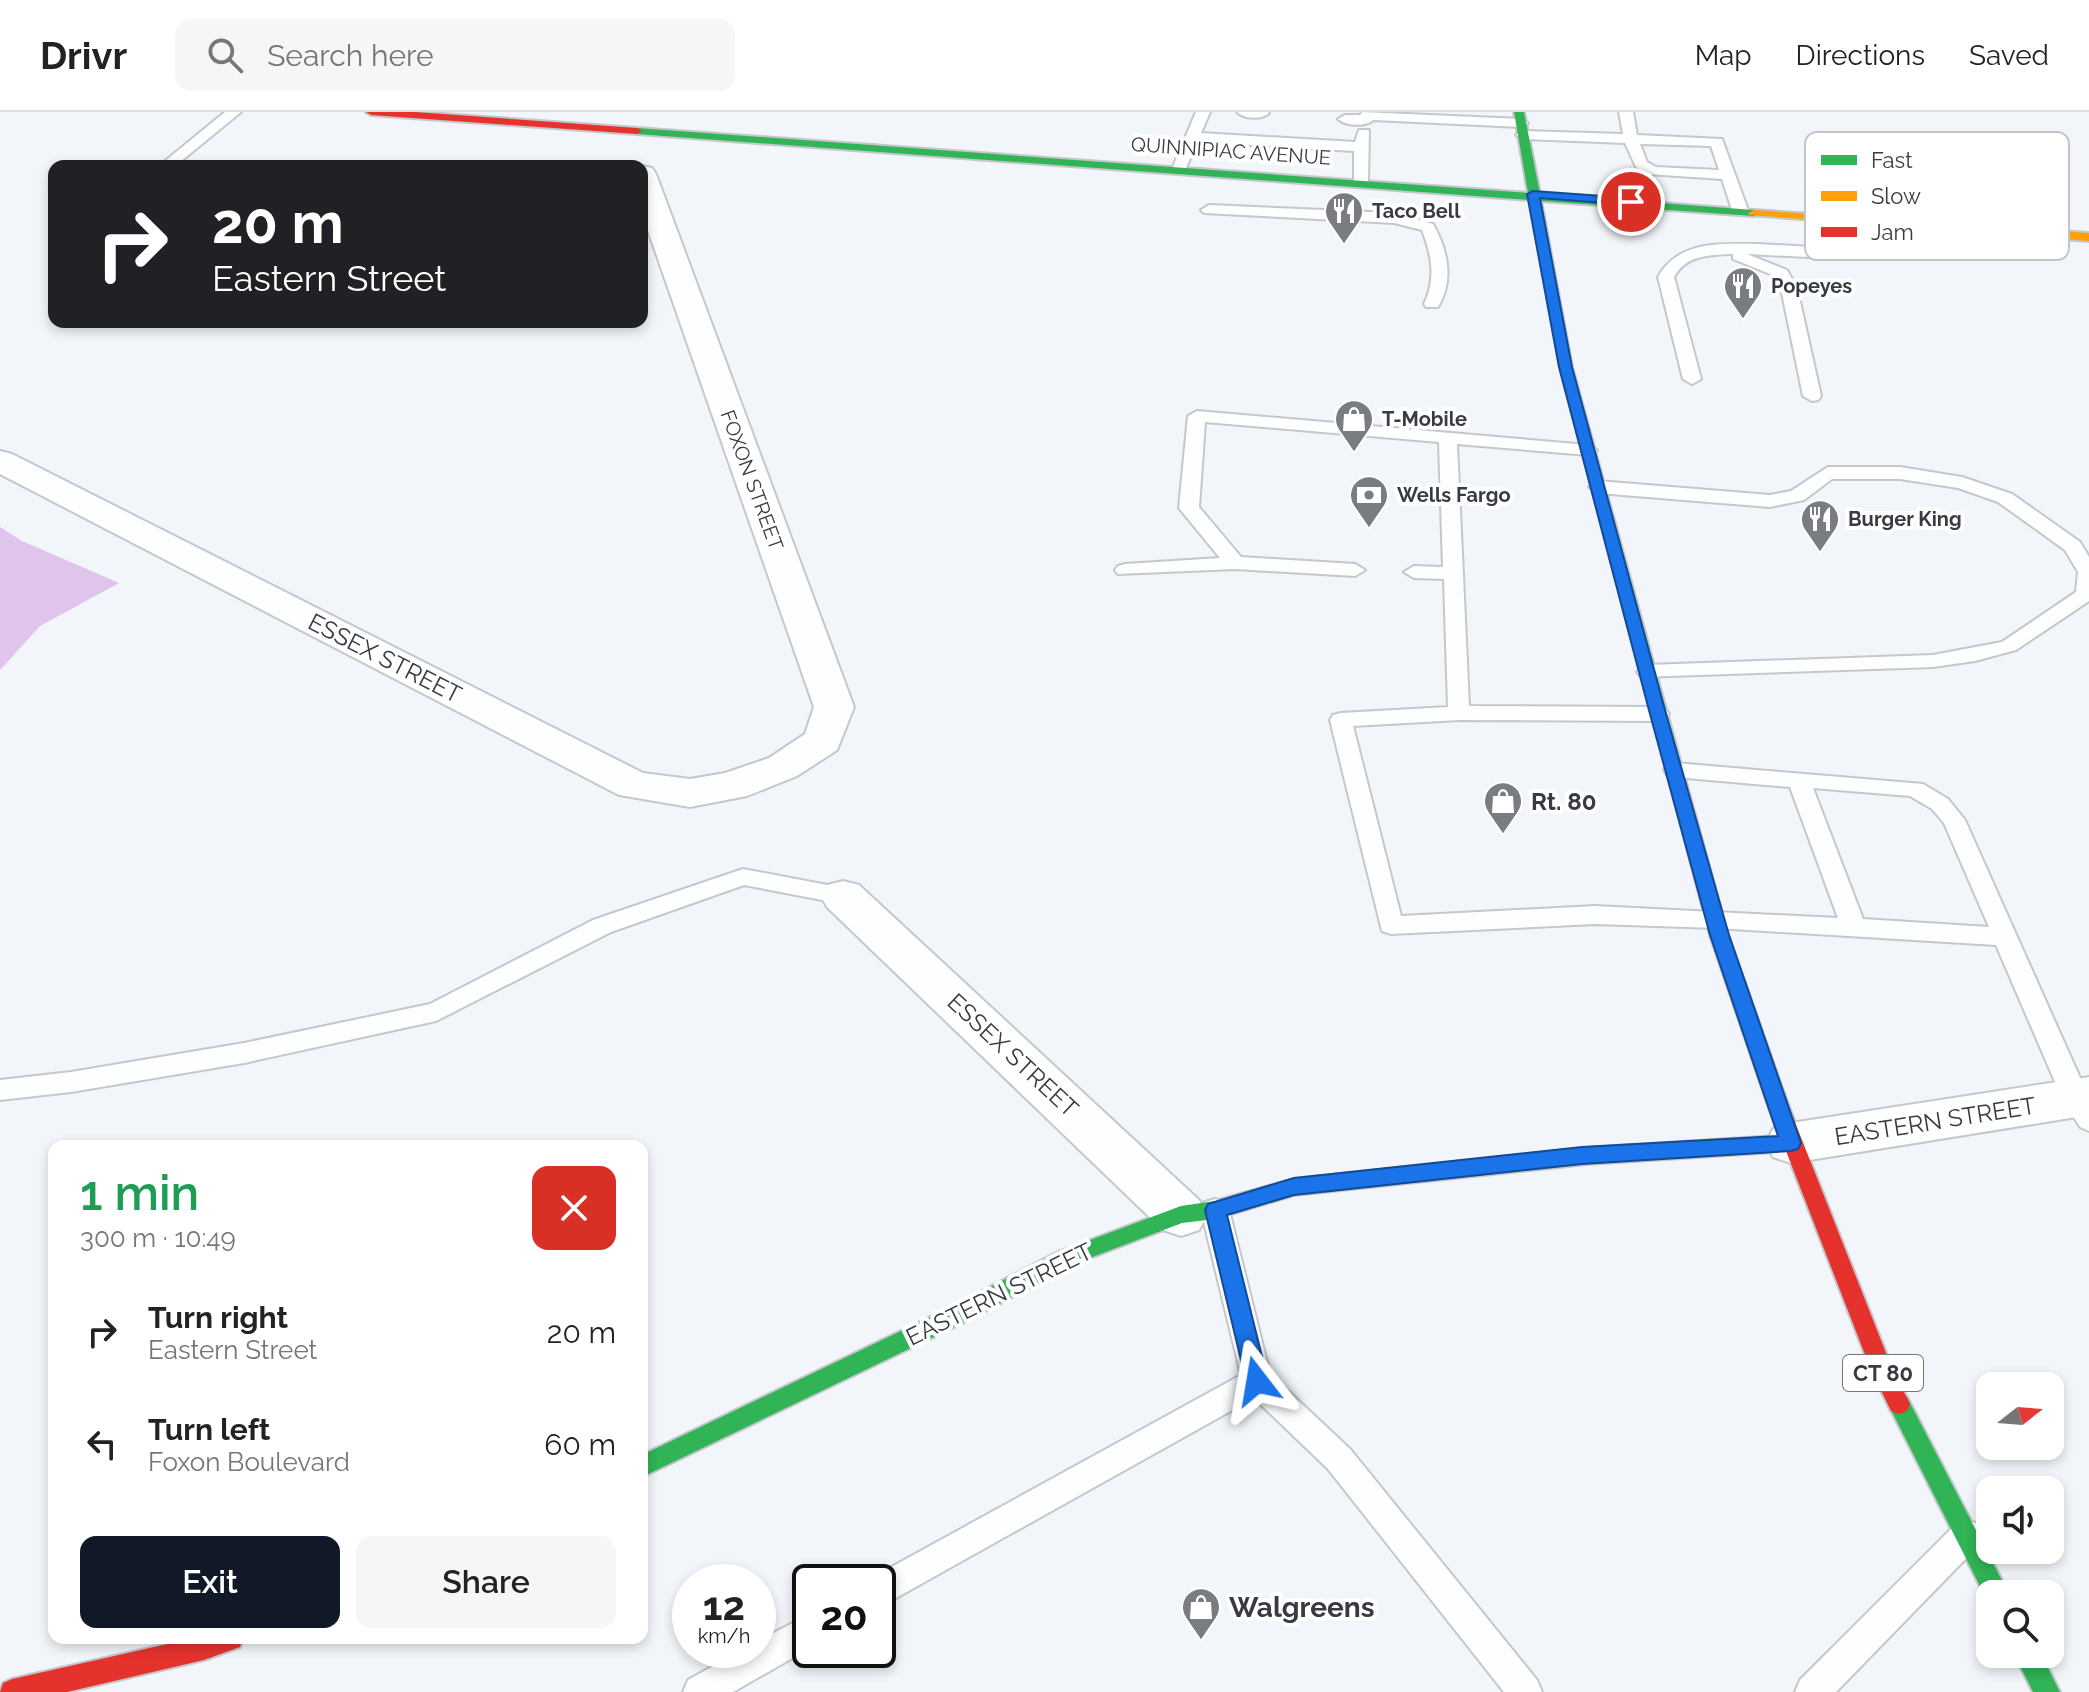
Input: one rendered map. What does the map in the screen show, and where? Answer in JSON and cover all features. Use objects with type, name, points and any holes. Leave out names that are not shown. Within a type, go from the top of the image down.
[{"type":"main road","name":"QUINNIPIAC AVENUE","points":[[371,112],[1805,215]]},
{"type":"main road","name":"CT 80","points":[[1521,124],[1566,367],[1716,919],[1791,1143],[1882,1370],[1990,1580]]},
{"type":"main road","name":"QUINNIPIAC AVENUE","points":[[2069,235],[2089,237]]},
{"type":"main road","name":"EASTERN STREET","points":[[648,1463],[959,1314],[1066,1258],[1198,1213],[1294,1187],[1582,1156],[1791,1143]]},
{"type":"main road","points":[[12,1692],[215,1644]]},
{"type":"main road","points":[[2034,1668],[2047,1692]]},
{"type":"street","points":[[646,160],[662,133]]},
{"type":"street","name":"FOXON STREET","points":[[648,191],[834,707],[823,741],[783,767]]},
{"type":"street","name":"ESSEX STREET","points":[[0,461],[634,785],[690,793],[732,786],[783,767]]},
{"type":"street","name":"ESSEX STREET","points":[[843,896],[1198,1213]]},
{"type":"street","name":"EASTERN STREET","points":[[1791,1143],[2084,1105]]},
{"type":"lane","points":[[174,160],[234,112]]},
{"type":"lane","points":[[1244,112],[1261,120]]},
{"type":"lane","points":[[1626,112],[1631,139],[1641,164],[1653,171],[1728,175]]},
{"type":"lane","points":[[1198,125],[1261,120]]},
{"type":"lane","points":[[1344,126],[1521,124],[1631,139],[1657,134],[1716,138],[1740,210]]},
{"type":"lane","points":[[1198,125],[1365,126]]},
{"type":"lane","points":[[1179,169],[1198,125]]},
{"type":"lane","points":[[1361,182],[1359,162],[1365,126]]},
{"type":"lane","points":[[1209,210],[1394,218],[1428,227],[1436,246],[1441,286],[1432,304]]},
{"type":"lane","points":[[1692,379],[1666,277],[1675,262],[1691,254],[1720,250],[1805,253]]},
{"type":"lane","points":[[1720,250],[1781,273],[1789,288],[1812,396]]},
{"type":"lane","points":[[1235,563],[1189,508],[1197,416],[1588,450]]},
{"type":"lane","points":[[1448,438],[1459,713]]},
{"type":"lane","points":[[1598,487],[1770,501],[1797,496],[1828,473],[1900,473],[1962,483],[2005,498],[2073,546],[2088,572],[2086,594],[2009,646],[1975,655],[1933,661],[1648,672]]},
{"type":"lane","points":[[1125,570],[1235,563],[1355,570]]},
{"type":"lane","points":[[1414,572],[1452,573]]},
{"type":"lane","points":[[1658,714],[1459,713],[1341,720],[1391,925],[1595,915],[1716,919],[2004,937]]},
{"type":"lane","points":[[1675,770],[1915,789],[1940,804],[1954,820],[2004,937],[2084,1105]]},
{"type":"lane","points":[[1799,780],[1854,928]]},
{"type":"lane","points":[[0,1090],[71,1082],[244,1053],[436,1012],[602,926],[743,877],[843,896]]},
{"type":"lane","points":[[1198,1213],[1257,1381],[1339,1459],[1525,1692]]},
{"type":"lane","points":[[896,1582],[1257,1381]]},
{"type":"lane","points":[[1812,1692],[1967,1535]]},
{"type":"lane","points":[[700,1692],[792,1640]]},
{"type":"shaded area","points":[[0,527],[22,541],[119,583],[40,626],[0,670]]},
{"type":"traffic: fast","points":[[1519,112],[1566,367],[1719,935],[1777,1102]]},
{"type":"traffic: fast","points":[[637,131],[1754,213]]},
{"type":"traffic: fast","points":[[648,1463],[959,1314],[1066,1258],[1181,1215],[1215,1210],[1294,1187],[1587,1156]]},
{"type":"traffic: fast","points":[[1899,1404],[1990,1580]]},
{"type":"traffic: fast","points":[[2034,1668],[2047,1692]]},
{"type":"traffic: slow","points":[[1754,213],[1805,217]]},
{"type":"traffic: slow","points":[[2069,236],[2089,237]]},
{"type":"traffic: slow","points":[[1587,1156],[1791,1143]]},
{"type":"traffic: jam","points":[[371,112],[637,131]]},
{"type":"traffic: jam","points":[[1777,1102],[1882,1370],[1899,1404]]},
{"type":"traffic: jam","points":[[12,1692],[215,1644]]},
{"type":"place","name":"Taco Bell","points":[[1344,245]]},
{"type":"place","name":"Popeyes","points":[[1743,320]]},
{"type":"place","name":"T-Mobile","points":[[1354,453]]},
{"type":"place","name":"Wells Fargo","points":[[1369,529]]},
{"type":"place","name":"Burger King","points":[[1820,553]]},
{"type":"place","name":"Rt. 80","points":[[1503,835]]},
{"type":"place","name":"Walgreens","points":[[1201,1641]]},
{"type":"route","points":[[1257,1381],[1215,1210],[1294,1187],[1582,1156],[1791,1143],[1719,935],[1639,645],[1566,367],[1533,194],[1631,202]]}]
